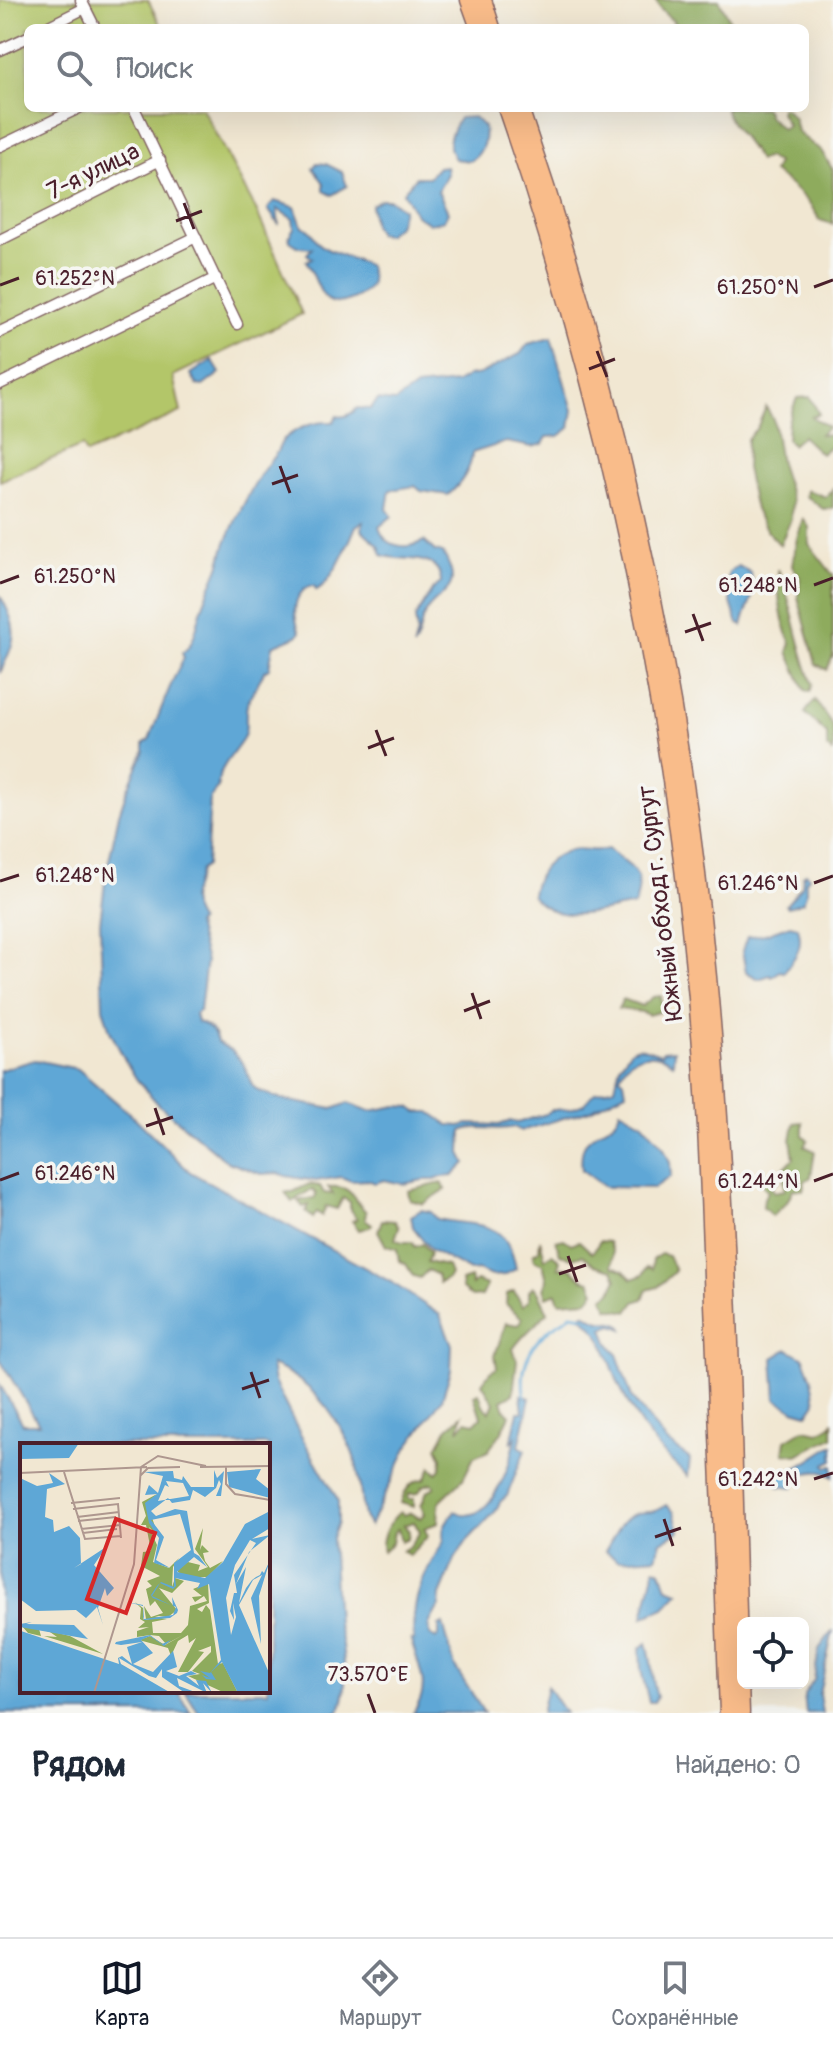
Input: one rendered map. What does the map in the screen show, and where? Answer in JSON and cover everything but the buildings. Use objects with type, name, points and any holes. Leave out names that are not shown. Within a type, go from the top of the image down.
[{"type":"highway","points":[[469,0],[478,24]]},
{"type":"highway","points":[[483,0],[491,24]]},
{"type":"highway","name":"Южный обход г. Сургут","points":[[507,112],[545,226],[584,365],[637,584],[663,734],[686,896],[699,1026],[711,1229],[728,1713]]},
{"type":"highway","name":"Южный обход г. Сургут","points":[[521,112],[597,362],[647,567],[676,732],[699,894],[714,1057],[724,1228],[741,1713]]},
{"type":"street","points":[[51,24],[83,4],[93,24]]},
{"type":"street","points":[[0,50],[24,39]]},
{"type":"street","points":[[0,146],[71,112]]},
{"type":"street","points":[[136,112],[237,324]]},
{"type":"street","name":"7-я улица","points":[[0,240],[160,160]]},
{"type":"street","points":[[0,332],[196,237]]},
{"type":"street","points":[[0,384],[216,278]]},
{"type":"green space","points":[[0,0],[148,0],[160,24],[24,24],[24,112],[204,112],[256,210],[302,314],[173,376],[181,412],[86,454],[82,446],[0,481]]},
{"type":"green space","points":[[655,0],[719,0],[732,24],[673,24]]},
{"type":"green space","points":[[726,112],[767,112],[782,129],[787,125],[780,112],[789,112],[794,118],[797,132],[822,152],[833,170],[833,224],[819,220],[806,200],[773,172],[777,163],[767,157],[758,161]]},
{"type":"green space","points":[[810,397],[819,414],[812,417],[828,427],[820,434],[830,435],[833,444],[821,454],[802,436],[792,445],[787,439],[788,421],[797,398]]},
{"type":"green space","points":[[766,407],[773,419],[780,463],[792,501],[791,519],[780,545],[767,531],[755,510],[746,468],[747,439],[757,428]]},
{"type":"green space","points":[[833,489],[833,508],[823,509],[806,496],[807,490],[826,497]]},
{"type":"green space","points":[[803,519],[809,527],[809,544],[833,575],[833,656],[827,670],[816,664],[798,597],[800,578],[792,566]]},
{"type":"green space","points":[[778,569],[813,684],[810,692],[805,690],[788,652],[791,643],[780,607]]},
{"type":"green space","points":[[815,700],[833,726],[833,752],[827,748],[827,734],[805,713]]},
{"type":"green space","points":[[661,996],[663,1011],[648,1015],[618,1009],[623,999],[642,1006],[653,997]]},
{"type":"green space","points":[[803,1122],[803,1135],[808,1140],[804,1146],[815,1151],[811,1177],[805,1181],[803,1190],[793,1189],[787,1202],[772,1216],[763,1207],[768,1192],[763,1185],[761,1170],[778,1181],[771,1186],[774,1192],[785,1190],[783,1169],[794,1158],[791,1140],[794,1123]]},
{"type":"green space","points":[[441,1183],[446,1189],[423,1204],[410,1200],[408,1191]]},
{"type":"green space","points":[[309,1184],[320,1186],[324,1193],[333,1194],[328,1187],[347,1190],[366,1212],[365,1219],[372,1224],[370,1227],[359,1230],[352,1221],[357,1219],[350,1210],[350,1202],[343,1198],[337,1209],[326,1206],[322,1216],[317,1212],[313,1218],[306,1212],[309,1205],[303,1207],[298,1201],[314,1198],[317,1194],[312,1189],[292,1202],[285,1192],[293,1192]]},
{"type":"green space","points":[[382,1220],[395,1221],[399,1227],[395,1239],[412,1242],[415,1247],[423,1244],[430,1253],[427,1262],[447,1266],[450,1274],[447,1279],[439,1283],[437,1275],[428,1270],[420,1278],[413,1276],[406,1264],[399,1261],[397,1249],[386,1246],[378,1231]]},
{"type":"green space","points":[[540,1239],[545,1259],[552,1254],[560,1260],[558,1267],[571,1268],[582,1279],[590,1281],[595,1291],[588,1300],[559,1302],[556,1293],[547,1297],[543,1264],[534,1260],[533,1254],[539,1250]]},
{"type":"green space","points":[[564,1239],[571,1244],[579,1241],[592,1253],[600,1241],[609,1242],[613,1253],[612,1266],[623,1270],[632,1279],[643,1275],[647,1267],[652,1269],[653,1259],[661,1254],[668,1256],[675,1271],[658,1287],[647,1290],[643,1299],[635,1302],[628,1312],[608,1308],[603,1298],[611,1292],[617,1279],[613,1270],[595,1265],[583,1255],[572,1258],[560,1254],[556,1241]]},
{"type":"green space","points":[[470,1278],[472,1285],[476,1281],[487,1285],[482,1296],[472,1297],[462,1289],[461,1281]]},
{"type":"green space","points":[[533,1286],[548,1312],[513,1349],[517,1360],[513,1394],[502,1400],[510,1415],[501,1433],[488,1451],[474,1457],[463,1479],[439,1502],[438,1523],[424,1528],[428,1536],[409,1555],[402,1551],[420,1532],[414,1522],[404,1525],[409,1531],[408,1539],[401,1542],[398,1529],[394,1532],[392,1543],[383,1551],[386,1530],[400,1512],[420,1518],[425,1514],[421,1506],[427,1491],[435,1487],[432,1483],[423,1486],[418,1493],[409,1494],[408,1499],[414,1499],[414,1507],[401,1503],[409,1486],[425,1479],[431,1467],[437,1473],[441,1469],[442,1458],[437,1447],[447,1429],[462,1415],[459,1430],[466,1421],[475,1423],[481,1417],[474,1395],[479,1393],[483,1405],[490,1412],[494,1403],[482,1383],[497,1368],[495,1355],[506,1323],[518,1325],[522,1318],[506,1304],[507,1294],[514,1291],[523,1306],[529,1300],[529,1291]]},
{"type":"green space","points":[[833,1421],[833,1437],[797,1455],[784,1453],[786,1440],[804,1429],[819,1432]]},
{"type":"water","points":[[474,117],[484,127],[483,146],[470,161],[455,159],[449,143],[453,129],[459,118]]},
{"type":"water","points":[[317,163],[342,172],[347,186],[332,195],[324,191],[324,183],[313,168]]},
{"type":"water","points":[[446,166],[447,174],[438,191],[448,212],[444,220],[430,224],[416,215],[403,192],[416,177],[429,177],[438,167]]},
{"type":"water","points":[[381,199],[389,199],[403,209],[398,226],[386,235],[378,234],[373,225],[371,205]]},
{"type":"water","points":[[274,201],[295,207],[302,226],[321,246],[368,266],[371,280],[368,289],[346,301],[334,302],[325,298],[306,261],[312,258],[307,254],[312,248],[299,247],[290,241],[293,219],[277,209],[279,225],[268,209]]},
{"type":"water","points":[[551,338],[573,410],[570,428],[532,447],[506,442],[472,453],[464,476],[448,495],[421,491],[415,486],[390,490],[387,509],[392,516],[379,527],[382,534],[397,545],[411,546],[424,541],[435,551],[443,553],[452,577],[451,585],[423,618],[413,648],[417,632],[415,618],[433,589],[441,583],[439,573],[428,562],[382,555],[379,546],[362,530],[363,522],[356,526],[328,580],[316,590],[314,586],[309,586],[299,595],[295,613],[300,632],[273,646],[269,668],[264,671],[248,700],[243,737],[222,769],[218,787],[210,798],[206,866],[200,870],[191,900],[199,921],[196,925],[206,961],[200,1010],[195,1014],[197,1022],[210,1029],[217,1042],[232,1051],[243,1063],[252,1085],[258,1091],[284,1100],[333,1109],[348,1103],[370,1111],[410,1107],[417,1112],[430,1112],[449,1125],[517,1123],[551,1110],[571,1109],[584,1104],[595,1092],[615,1087],[620,1065],[632,1049],[640,1047],[661,1054],[674,1050],[673,1063],[658,1056],[635,1058],[620,1076],[626,1092],[590,1110],[521,1131],[514,1127],[462,1131],[461,1153],[466,1163],[453,1176],[403,1184],[384,1180],[375,1183],[368,1180],[351,1181],[341,1177],[316,1181],[278,1173],[261,1174],[228,1162],[159,1105],[137,1080],[110,1031],[103,1008],[100,922],[106,874],[119,814],[144,751],[144,743],[149,740],[184,658],[182,653],[194,636],[237,518],[284,439],[307,425],[333,422],[337,416],[348,415],[357,408],[370,409],[378,400],[395,402],[416,387],[456,383],[480,374],[520,354],[528,344]]},
{"type":"water","points":[[212,360],[220,373],[203,386],[197,385],[191,374]]},
{"type":"water","points":[[738,566],[750,572],[753,587],[742,626],[738,624],[728,586],[729,572]]},
{"type":"water","points":[[0,595],[14,634],[0,673]]},
{"type":"water","points":[[575,849],[608,849],[630,866],[637,877],[639,884],[635,905],[593,913],[566,914],[542,905],[532,895],[540,873],[556,856]]},
{"type":"water","points":[[806,873],[809,877],[803,902],[788,907],[786,905],[802,886]]},
{"type":"water","points":[[790,925],[798,927],[799,946],[784,972],[759,979],[746,972],[742,951],[747,937]]},
{"type":"water","points":[[35,1060],[78,1069],[136,1119],[190,1172],[391,1282],[440,1315],[452,1345],[451,1370],[442,1399],[407,1448],[370,1526],[364,1517],[358,1474],[345,1436],[319,1398],[297,1379],[271,1365],[274,1382],[338,1500],[338,1523],[332,1538],[337,1623],[345,1682],[338,1713],[199,1713],[186,1693],[270,1693],[270,1443],[20,1443],[20,1693],[179,1693],[191,1713],[0,1713],[0,1385],[23,1424],[39,1424],[0,1360],[0,1070]]},
{"type":"water","points":[[620,1110],[643,1123],[663,1146],[670,1162],[671,1176],[654,1188],[605,1187],[582,1170],[585,1145],[611,1124]]},
{"type":"water","points":[[421,1210],[431,1212],[437,1219],[477,1225],[497,1232],[512,1252],[516,1269],[504,1275],[491,1276],[478,1270],[470,1271],[431,1250],[413,1227],[411,1216]]},
{"type":"water","points":[[584,1313],[616,1323],[623,1329],[613,1325],[603,1329],[617,1354],[632,1398],[666,1441],[690,1459],[688,1476],[666,1456],[641,1425],[620,1387],[601,1340],[581,1316]]},
{"type":"water","points":[[788,1349],[804,1358],[812,1379],[816,1402],[808,1414],[776,1399],[773,1358]]},
{"type":"water","points":[[521,1395],[530,1398],[519,1446],[525,1450],[507,1496],[455,1559],[440,1595],[439,1606],[429,1624],[430,1635],[436,1639],[439,1626],[443,1624],[455,1667],[484,1713],[413,1713],[423,1686],[411,1640],[414,1640],[414,1613],[420,1588],[444,1541],[444,1528],[449,1518],[455,1511],[468,1515],[479,1511],[497,1490],[514,1448],[516,1437],[511,1443],[518,1412],[523,1412]]},
{"type":"water","points":[[833,1445],[833,1460],[825,1464],[827,1467],[833,1466],[833,1477],[814,1472],[794,1479],[793,1488],[778,1486],[776,1474],[799,1467]]},
{"type":"water","points":[[666,1505],[674,1512],[679,1531],[661,1542],[656,1557],[618,1560],[605,1551],[620,1525],[629,1517]]},
{"type":"water","points":[[655,1568],[661,1570],[667,1588],[679,1592],[664,1608],[643,1617]]},
{"type":"water","points":[[833,1630],[819,1694],[822,1713],[806,1713],[804,1695],[814,1680],[819,1649]]},
{"type":"water","points":[[647,1643],[657,1697],[654,1702],[649,1702],[641,1670],[640,1649]]},
{"type":"water","points":[[547,1686],[565,1713],[541,1713]]},
{"type":"waterway","points":[[525,1398],[524,1368],[536,1343],[571,1314],[584,1316]]}]
